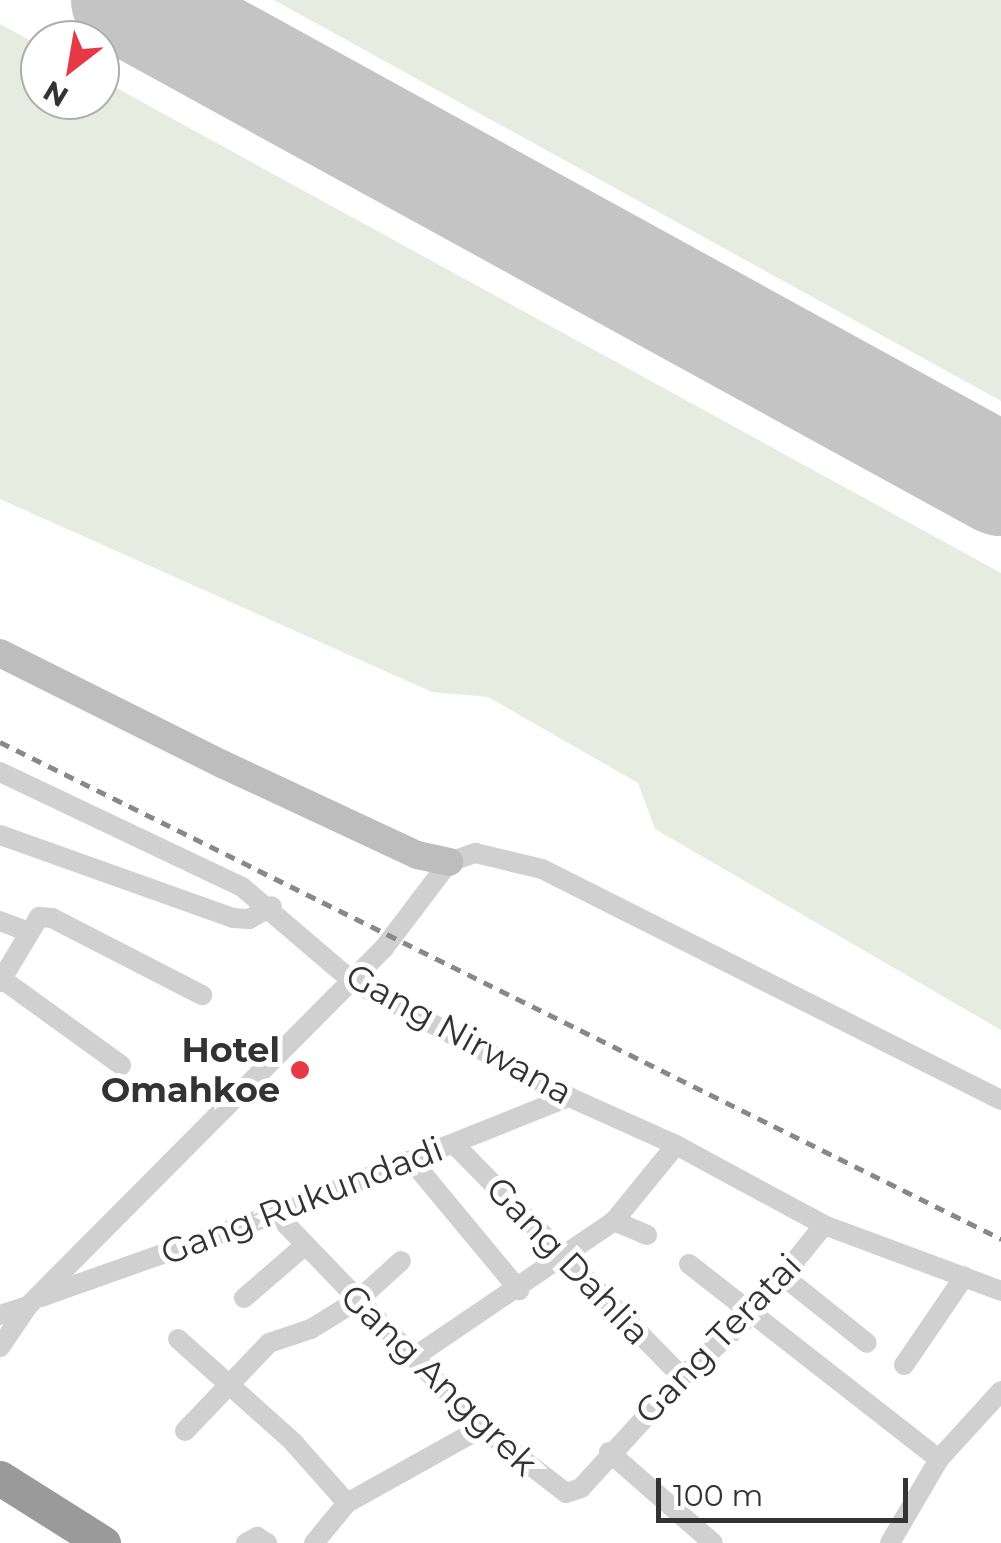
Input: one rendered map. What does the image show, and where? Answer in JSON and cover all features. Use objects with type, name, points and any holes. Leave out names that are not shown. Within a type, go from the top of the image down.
[{"type":"highway","points":[[0,1478],[103,1543]]},
{"type":"highway","points":[[0,1506],[58,1543]]},
{"type":"street","points":[[0,653],[222,764],[417,855],[449,862],[492,852],[542,869],[1001,1100]]},
{"type":"street","name":"Gang Nirwana","points":[[0,772],[272,906],[352,981],[569,1097],[676,1145],[824,1224],[1001,1291]]},
{"type":"street","points":[[0,836],[233,918],[249,919],[272,906]]},
{"type":"street","points":[[0,1347],[31,1303],[402,928],[449,862]]},
{"type":"street","points":[[122,1065],[1,980],[39,917],[52,918],[202,994]]},
{"type":"street","points":[[0,921],[30,932]]},
{"type":"street","name":"Gang Rukundadi","points":[[0,1315],[276,1214],[569,1097]]},
{"type":"street","name":"Gang Dahlia","points":[[454,1144],[682,1378]]},
{"type":"street","points":[[414,1357],[519,1290],[614,1222],[676,1145]]},
{"type":"street","points":[[412,1160],[519,1290]]},
{"type":"street","name":"Gang Anggrek","points":[[276,1214],[302,1248],[482,1428],[566,1493],[580,1488],[609,1452]]},
{"type":"street","points":[[614,1222],[647,1235]]},
{"type":"street","name":"Gang Teratai","points":[[609,1452],[752,1314],[824,1224]]},
{"type":"street","points":[[244,1298],[302,1248]]},
{"type":"street","points":[[185,1432],[227,1384],[278,1336],[301,1333],[358,1300],[402,1262]]},
{"type":"street","points":[[689,1264],[939,1459]]},
{"type":"street","points":[[784,1276],[866,1342]]},
{"type":"street","points":[[904,1365],[964,1278]]},
{"type":"street","points":[[178,1338],[347,1503]]},
{"type":"street","points":[[890,1543],[939,1459],[1001,1391]]},
{"type":"street","points":[[314,1543],[347,1503],[482,1428]]},
{"type":"street","points":[[609,1452],[713,1543]]},
{"type":"street","points":[[246,1543],[258,1537],[266,1543]]},
{"type":"shaded area","points":[[274,0],[1001,0],[1001,401]]},
{"type":"shaded area","points":[[0,24],[20,35],[20,120],[120,120],[120,90],[1001,573],[1001,1030],[655,829],[638,783],[488,697],[432,692],[0,499]]},
{"type":"taxiway","points":[[991,475],[1001,473]]},
{"type":"runway","points":[[127,0],[1001,480]]},
{"type":"railway","points":[[0,742],[1001,1239]]},
{"type":"place","name":"Hotel Omahkoe","points":[[300,1070]]}]
